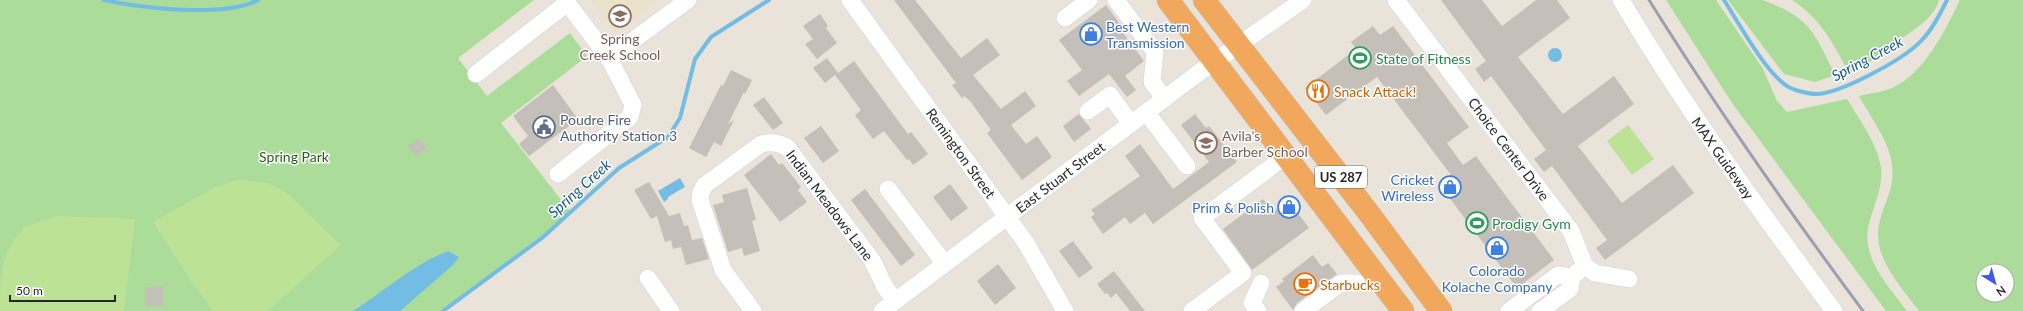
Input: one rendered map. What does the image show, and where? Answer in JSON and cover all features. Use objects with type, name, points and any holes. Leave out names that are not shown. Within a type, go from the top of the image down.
[{"type":"highway","name":"US 287","points":[[1168,0],[1404,311]]},
{"type":"highway","name":"US 287","points":[[1204,0],[1371,216],[1441,311]]},
{"type":"street","points":[[609,58],[688,0]]},
{"type":"street","name":"Remington Street","points":[[850,0],[1026,243],[1065,311]]},
{"type":"street","points":[[1065,18],[1090,0]]},
{"type":"street","points":[[1116,0],[1155,52],[1152,82],[1165,98]]},
{"type":"street","name":"East Stuart Street","points":[[889,306],[1146,112],[1304,0]]},
{"type":"street","name":"Choice Center Drive","points":[[1396,0],[1571,231],[1579,272]]},
{"type":"street","name":"MAX Guideway","points":[[1621,0],[1682,100],[1743,188],[1834,311]]},
{"type":"street","points":[[476,74],[566,2],[609,58],[633,105],[630,117],[558,174]]},
{"type":"street","points":[[1088,111],[1110,95],[1131,124]]},
{"type":"street","points":[[1146,112],[1187,166]]},
{"type":"street","name":"Indian Meadows Lane","points":[[753,311],[723,270],[702,205],[701,192],[705,185],[711,180],[761,144],[770,142],[779,143],[788,148],[872,260],[885,287],[889,306]]},
{"type":"street","points":[[1192,311],[1243,273],[1202,218],[1286,156]]},
{"type":"street","points":[[888,189],[945,264]]},
{"type":"street","points":[[1509,311],[1558,275],[1579,272],[1629,279]]},
{"type":"street","points":[[1540,311],[1570,289],[1579,272]]},
{"type":"street","points":[[648,278],[671,311]]},
{"type":"street","points":[[1258,311],[1252,303],[1261,283]]},
{"type":"street","points":[[1303,311],[1341,283],[1357,283]]},
{"type":"shaded area","name":"Spring Creek School","points":[[591,0],[658,0],[615,32]]},
{"type":"green space","name":"Spring Park","points":[[0,0],[534,0],[458,58],[487,96],[570,33],[587,56],[501,123],[570,211],[542,239],[443,311],[0,311]]},
{"type":"green space","points":[[1666,0],[1716,0],[1763,69],[1777,101],[1787,112],[1847,99],[1872,140],[1881,167],[1880,186],[1868,231],[1868,243],[1871,256],[1883,279],[1907,311],[1886,311],[1732,103]]},
{"type":"green space","points":[[1728,0],[1762,0],[1778,6],[1801,20],[1815,37],[1835,75],[1815,82],[1784,74]]},
{"type":"green space","points":[[1792,0],[1939,0],[1933,12],[1918,27],[1869,62],[1849,73],[1832,42],[1819,24],[1802,7]]},
{"type":"green space","points":[[1960,0],[2023,0],[2023,311],[1919,311],[1889,269],[1879,245],[1878,233],[1880,220],[1891,186],[1893,172],[1892,164],[1883,137],[1859,96],[1885,91],[1904,81],[1924,62],[1941,37]]},
{"type":"green space","points":[[1628,125],[1654,159],[1632,175],[1607,141]]},
{"type":"green space","points":[[239,180],[267,183],[286,192],[341,245],[268,311],[213,311],[191,281],[153,222],[217,186]]},
{"type":"green space","points":[[57,216],[135,219],[124,311],[0,311],[1,277],[10,246],[24,229],[23,227]]},
{"type":"water","points":[[1552,48],[1558,48],[1562,52],[1562,58],[1558,62],[1552,62],[1548,58],[1548,52]]},
{"type":"water","points":[[680,178],[685,187],[668,197],[668,199],[664,202],[658,191]]},
{"type":"water","points":[[448,251],[459,257],[453,265],[400,311],[353,311],[422,263]]},
{"type":"building","points":[[894,0],[915,0],[961,58],[987,38],[1000,55],[973,75],[1001,109],[1025,91],[1036,106],[1011,125],[1026,144],[1037,136],[1052,157],[1022,180],[987,133],[991,130],[970,101],[964,96],[962,98],[952,85],[956,83]]},
{"type":"building","points":[[1441,0],[1482,0],[1502,26],[1536,0],[1557,0],[1570,18],[1518,57],[1563,114],[1614,76],[1634,104],[1578,146],[1622,203],[1673,165],[1694,193],[1605,260],[1596,248],[1607,240],[1552,166],[1544,172],[1534,159],[1546,150],[1491,76],[1484,82],[1475,69],[1486,61]]},
{"type":"building","points":[[1106,5],[1123,28],[1121,30],[1144,61],[1125,76],[1136,90],[1127,97],[1109,74],[1079,96],[1067,81],[1082,70],[1059,40]]},
{"type":"building","points":[[820,14],[828,26],[826,28],[837,43],[817,59],[805,44],[813,39],[803,26]]},
{"type":"building","points":[[1373,26],[1380,35],[1393,26],[1469,127],[1447,143],[1463,165],[1476,156],[1554,260],[1517,288],[1439,184],[1451,175],[1377,77],[1326,115],[1305,88],[1356,49],[1351,42]]},
{"type":"building","points":[[827,58],[838,73],[854,61],[908,134],[911,132],[928,154],[913,165],[909,159],[907,160],[884,131],[873,139],[855,115],[861,110],[835,75],[825,83],[813,68]]},
{"type":"building","points":[[731,70],[752,80],[745,94],[744,92],[728,124],[734,120],[721,146],[714,142],[706,157],[689,148],[721,85],[723,86]]},
{"type":"building","name":"Poudre Fire Authority Station 3","points":[[553,85],[578,119],[529,156],[519,144],[528,136],[513,116]]},
{"type":"building","points":[[764,97],[783,123],[773,130],[753,105]]},
{"type":"building","points":[[1079,114],[1091,129],[1074,142],[1063,126]]},
{"type":"building","points":[[1195,114],[1206,128],[1209,126],[1237,162],[1153,224],[1145,213],[1130,224],[1125,217],[1103,234],[1091,217],[1095,214],[1091,210],[1140,176],[1125,156],[1140,144],[1173,189],[1209,162],[1181,125]]},
{"type":"building","points":[[821,126],[839,151],[823,163],[804,138]]},
{"type":"building","points":[[419,138],[427,148],[416,156],[408,146]]},
{"type":"building","points":[[771,154],[779,165],[782,163],[801,187],[798,190],[807,202],[780,222],[744,175]]},
{"type":"building","points":[[649,182],[669,216],[680,213],[684,226],[688,225],[692,240],[702,238],[709,259],[686,265],[681,247],[673,249],[671,240],[665,242],[657,216],[651,219],[634,190]]},
{"type":"building","points":[[950,184],[968,208],[951,221],[933,197]]},
{"type":"building","points":[[747,188],[756,220],[752,221],[760,251],[744,256],[742,248],[728,252],[713,205],[724,202],[722,195]]},
{"type":"building","points":[[865,189],[915,255],[901,266],[851,200]]},
{"type":"building","points":[[1263,199],[1273,212],[1288,200],[1309,228],[1252,270],[1223,229]]},
{"type":"building","points":[[1073,241],[1093,268],[1079,278],[1059,251]]},
{"type":"building","name":"Starbucks","points":[[1313,255],[1322,267],[1328,263],[1337,274],[1297,303],[1293,310],[1276,287],[1284,281],[1282,279]]},
{"type":"building","points":[[998,264],[1016,288],[995,305],[977,281]]},
{"type":"building","points":[[1114,271],[1145,311],[1130,311],[1116,293],[1111,298],[1107,293],[1105,294],[1097,284]]},
{"type":"building","points":[[145,287],[163,287],[163,306],[145,306]]},
{"type":"waterway","points":[[104,0],[139,6],[182,10],[225,9],[258,0]]},
{"type":"waterway","name":"Spring Creek","points":[[443,311],[542,238],[619,168],[668,137],[680,118],[695,59],[711,37],[769,0]]},
{"type":"waterway","name":"Spring Creek","points":[[1724,0],[1770,70],[1787,86],[1805,93],[1816,94],[1827,92],[1855,82],[1887,66],[1901,57],[1921,41],[1929,32],[1947,0]]},
{"type":"railway","points":[[1649,0],[1700,80],[1753,158],[1863,311]]},
{"type":"place","name":"Spring Creek School","points":[[620,16]]},
{"type":"place","name":"Best Western Transmission","points":[[1091,34]]},
{"type":"place","name":"State of Fitness","points":[[1360,58]]},
{"type":"place","name":"Snack Attack!","points":[[1318,91]]},
{"type":"place","name":"Poudre Fire Authority Station 3","points":[[544,127]]},
{"type":"place","name":"Avila's Barber School","points":[[1206,143]]},
{"type":"place","name":"Cricket Wireless","points":[[1450,187]]},
{"type":"place","name":"Prim & Polish","points":[[1289,207]]},
{"type":"place","name":"Prodigy Gym","points":[[1477,223]]},
{"type":"place","name":"Colorado Kolache Company","points":[[1497,248]]},
{"type":"place","name":"Starbucks","points":[[1305,284]]}]
